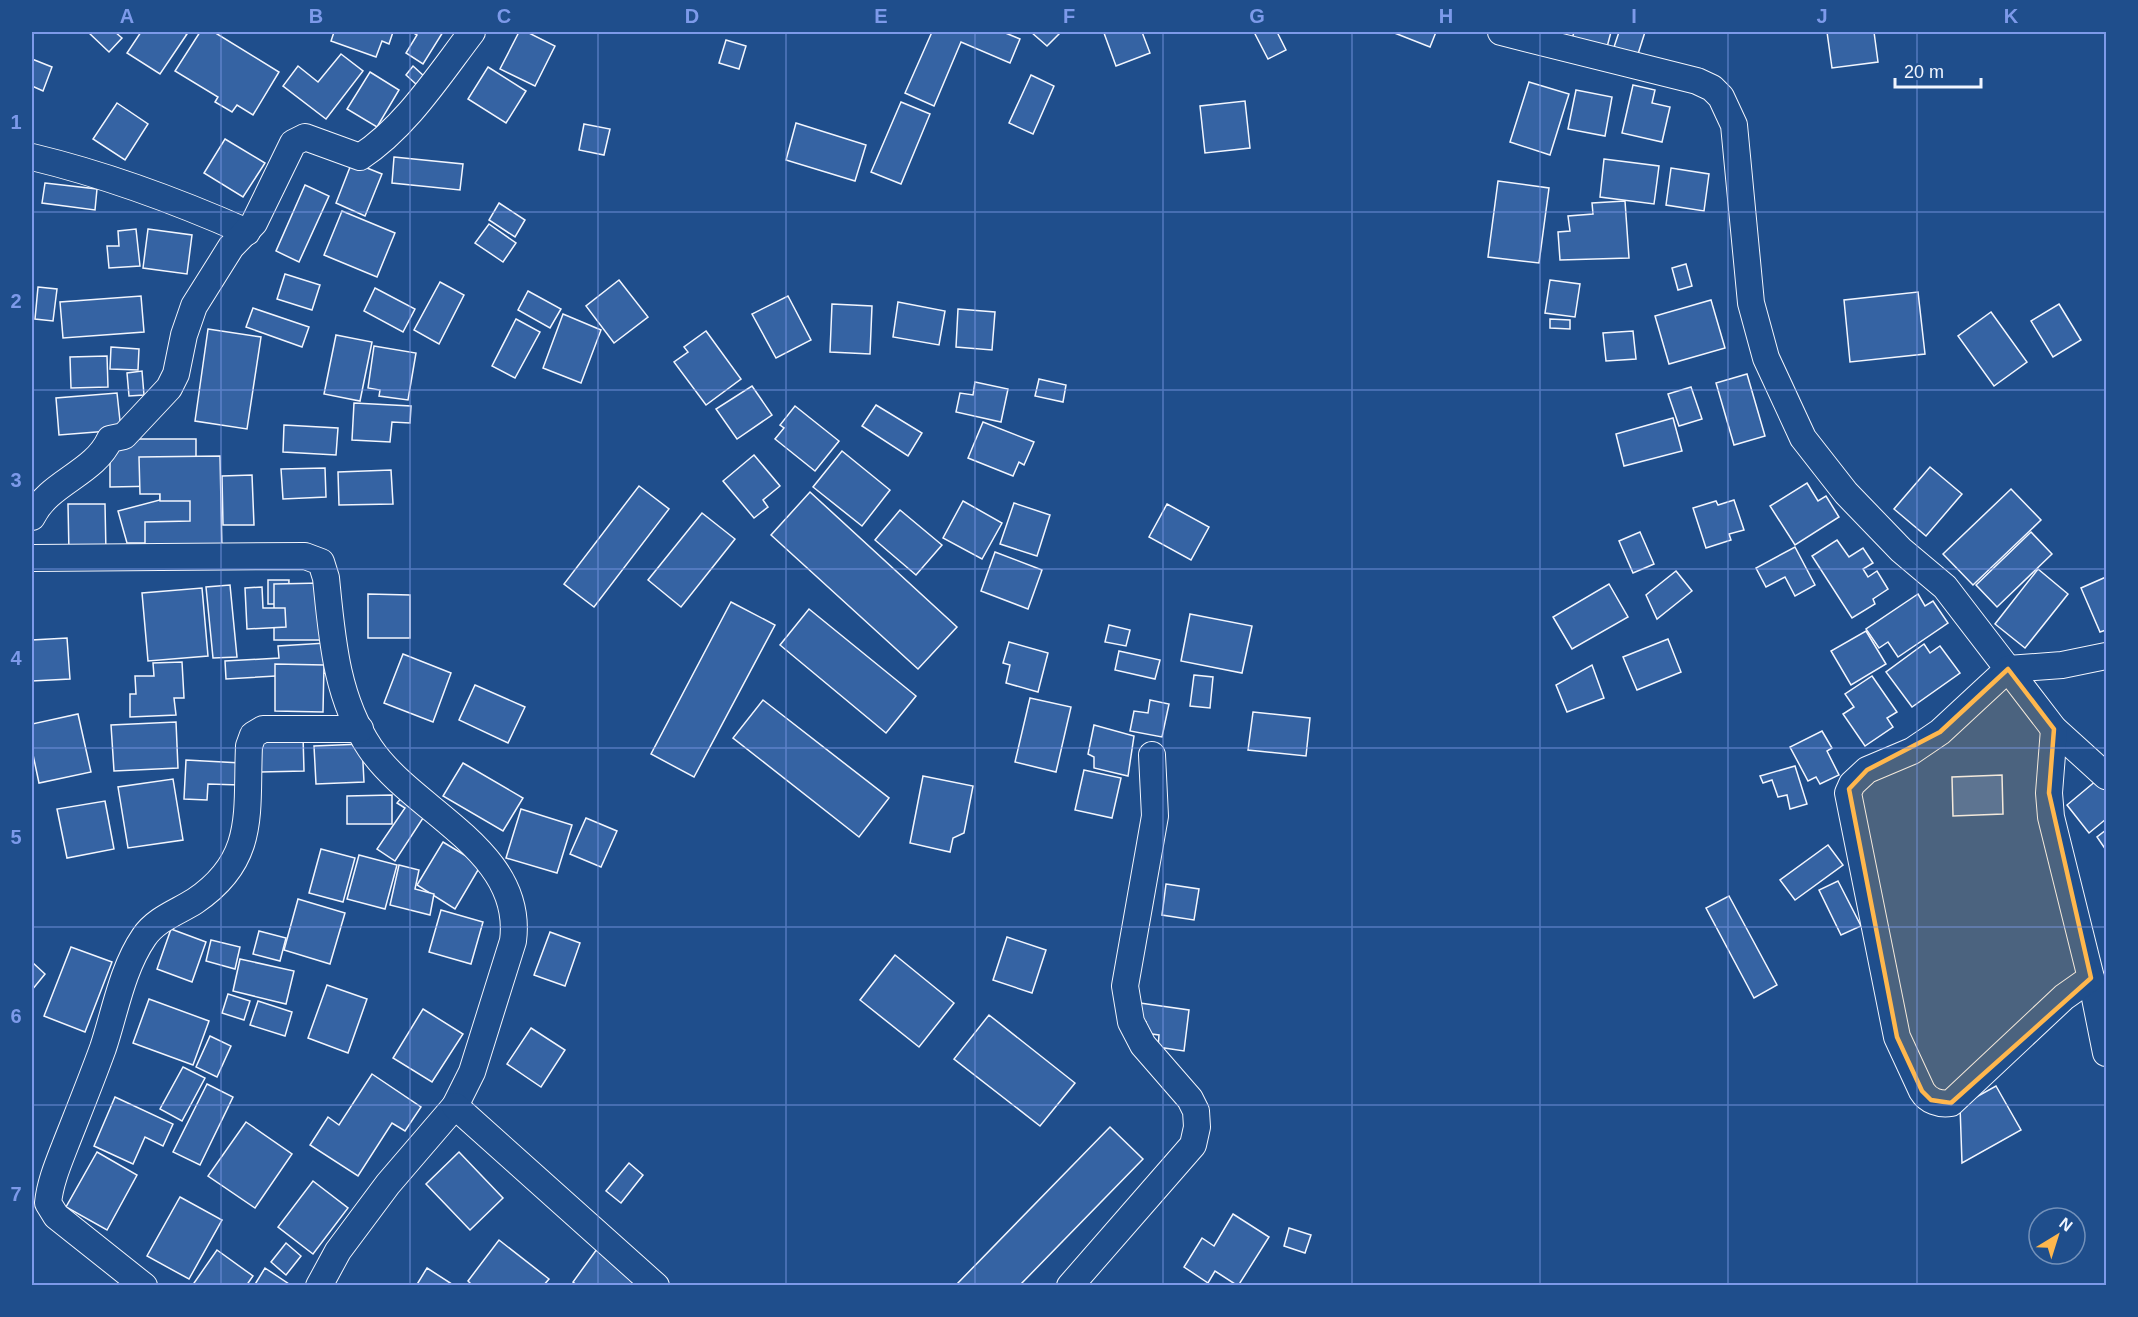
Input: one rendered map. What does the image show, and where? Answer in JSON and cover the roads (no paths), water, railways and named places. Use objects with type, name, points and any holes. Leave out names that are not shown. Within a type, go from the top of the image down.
[{"type":"street","points":[[32,517],[44,498],[103,454],[110,439],[124,436],[169,388],[176,374],[184,335],[194,306],[231,247],[247,232],[260,213],[297,139],[305,137],[360,157],[390,131],[423,97],[472,32]]},
{"type":"street","points":[[1501,32],[1540,35],[1697,81],[1712,88],[1721,97],[1734,124],[1751,303],[1766,358],[1803,438],[1846,493],[1901,550],[1945,587],[2054,729],[2106,776]]},
{"type":"street","points":[[32,157],[86,170],[171,199],[247,232]]},
{"type":"street","points":[[32,558],[249,554],[305,555],[319,560],[323,565],[326,578],[337,671],[360,729],[385,769],[459,831],[492,866],[513,913],[513,941],[488,1026],[472,1072],[455,1106],[388,1184],[338,1251],[319,1286]]},
{"type":"street","points":[[2091,978],[2064,997],[1951,1103],[1944,1104],[1923,1094],[1897,1037],[1848,793],[1852,784],[1867,771],[1912,751],[1940,732],[2008,669],[2062,664],[2106,656]]},
{"type":"street","points":[[144,1286],[56,1216],[48,1203],[56,1171],[102,1048],[125,977],[145,935],[171,913],[195,901],[223,878],[240,852],[245,828],[249,746],[253,735],[263,729],[360,729]]},
{"type":"street","points":[[2054,729],[2049,793],[2051,817],[2091,978],[2106,1053]]},
{"type":"street","points":[[1081,1282],[1193,1145],[1197,1127],[1196,1111],[1190,1100],[1143,1046],[1131,1022],[1125,986],[1155,816],[1152,755]]},
{"type":"street","points":[[455,1106],[656,1286]]}]
